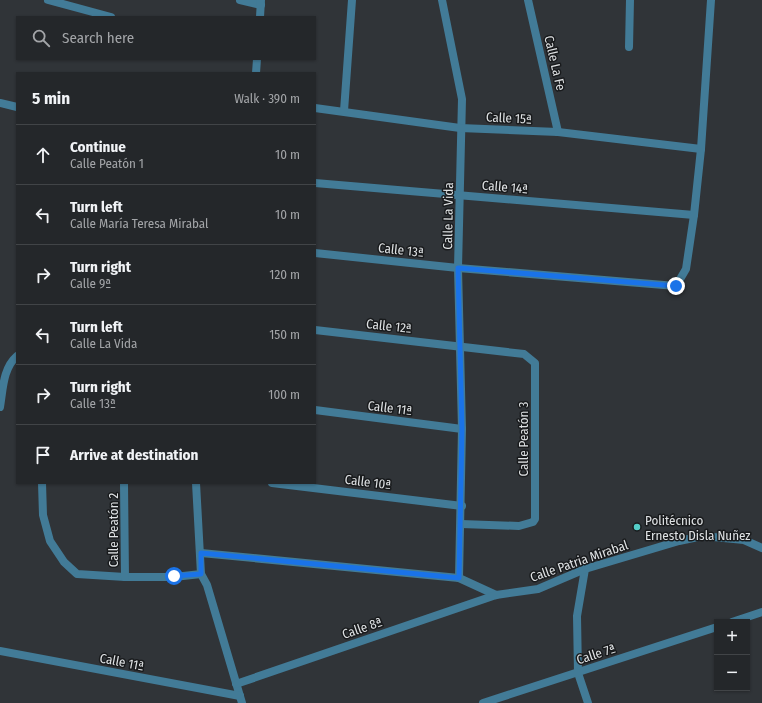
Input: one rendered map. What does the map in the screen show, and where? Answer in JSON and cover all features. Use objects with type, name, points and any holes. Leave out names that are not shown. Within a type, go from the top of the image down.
[{"type":"street","points":[[48,0],[76,4],[108,16]]},
{"type":"street","points":[[240,0],[261,2],[260,16]]},
{"type":"street","points":[[344,111],[352,0]]},
{"type":"street","name":"Calle La Vida","points":[[442,0],[462,99],[460,128],[461,195],[458,268],[462,429],[462,506],[459,578]]},
{"type":"street","name":"Calle La Fe","points":[[528,0],[558,132]]},
{"type":"street","points":[[628,47],[630,0]]},
{"type":"street","points":[[694,215],[701,149],[711,0]]},
{"type":"street","points":[[256,72],[258,60]]},
{"type":"street","points":[[0,103],[16,107]]},
{"type":"street","name":"Calle 15ª","points":[[316,108],[460,128],[558,132],[701,149]]},
{"type":"street","name":"Calle 14ª","points":[[316,183],[694,215]]},
{"type":"street","name":"Calle 13ª","points":[[316,253],[458,268],[676,286],[686,269],[694,215]]},
{"type":"street","name":"Calle 12ª","points":[[316,330],[460,346]]},
{"type":"street","name":"Calle Peatón 3","points":[[460,346],[524,354],[534,359],[535,362],[535,518],[533,522],[519,526],[461,524]]},
{"type":"street","points":[[0,407],[5,376],[10,362],[16,357]]},
{"type":"street","name":"Calle 11ª","points":[[316,410],[462,429]]},
{"type":"street","points":[[42,484],[43,515],[50,541],[64,562],[77,574],[125,577],[201,574]]},
{"type":"street","name":"Calle Peatón 2","points":[[124,484],[125,577]]},
{"type":"street","points":[[196,484],[201,574],[207,585],[241,700]]},
{"type":"street","name":"Calle 10ª","points":[[280,484],[462,506]]},
{"type":"street","name":"Calle Patria Mirabal","points":[[496,595],[538,589],[585,569],[679,541],[703,536],[744,540],[762,548]]},
{"type":"street","points":[[201,553],[459,578],[496,595]]},
{"type":"street","points":[[585,569],[577,616],[578,673],[588,703]]},
{"type":"street","name":"Calle 8ª","points":[[236,684],[496,595]]},
{"type":"street","points":[[741,619],[762,612]]},
{"type":"street","name":"Calle 7ª","points":[[483,703],[714,628]]},
{"type":"street","name":"Calle 11ª","points":[[0,651],[241,700]]},
{"type":"place","name":"Politécnico Ernesto Disla Nuñez","points":[[637,527]]},
{"type":"route","points":[[174,576],[201,574],[201,553],[459,578],[462,506],[462,429],[458,268],[676,286]]}]
